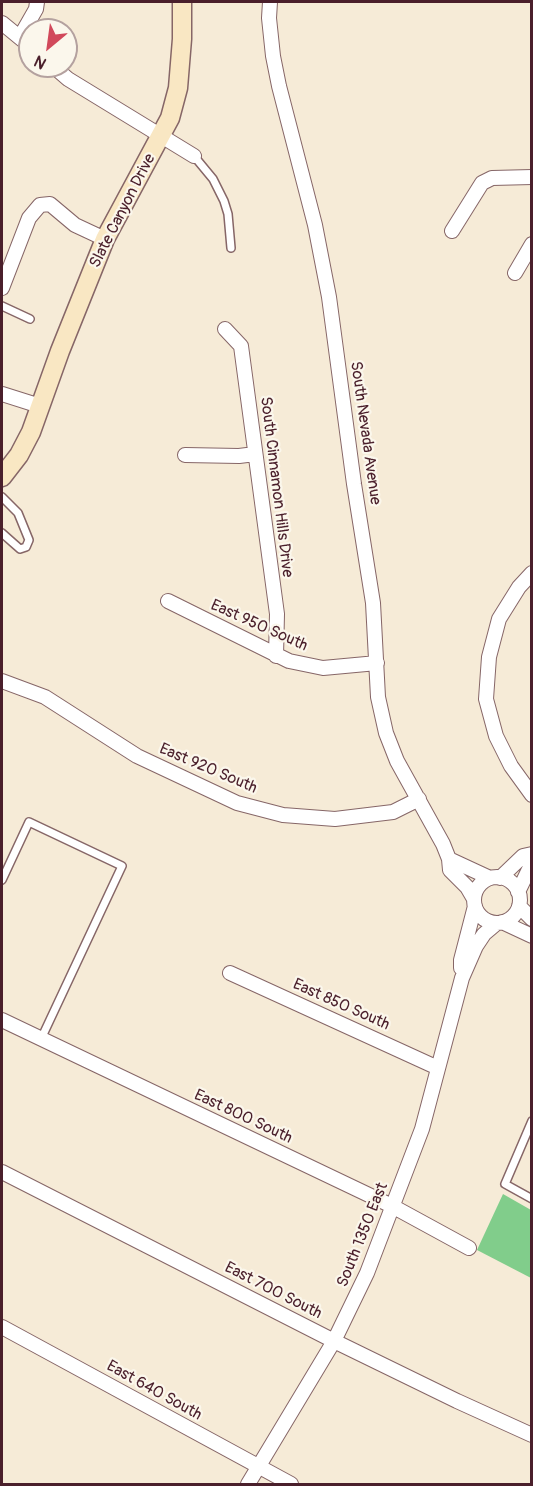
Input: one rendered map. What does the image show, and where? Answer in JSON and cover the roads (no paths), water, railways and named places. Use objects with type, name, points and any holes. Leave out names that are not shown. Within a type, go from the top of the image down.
[{"type":"street","points":[[33,18],[37,2]]},
{"type":"street","name":"Slate Canyon Drive","points":[[2,477],[19,455],[31,432],[60,351],[105,239],[170,118],[178,88],[182,2]]},
{"type":"street","name":"South Nevada Avenue","points":[[270,2],[269,18],[273,56],[315,225],[329,297],[354,484],[373,603],[378,697],[386,734],[397,761],[449,859],[450,870],[467,887],[474,902]]},
{"type":"street","points":[[2,23],[18,36]]},
{"type":"street","points":[[67,78],[194,156]]},
{"type":"street","points":[[452,231],[482,183],[492,178],[531,177]]},
{"type":"street","points":[[2,288],[8,258],[29,218],[40,205],[50,204],[75,225],[105,239]]},
{"type":"street","points":[[515,273],[531,244]]},
{"type":"street","name":"South Cinnamon Hills Drive","points":[[225,329],[242,346],[277,614],[276,656]]},
{"type":"street","points":[[2,394],[40,406]]},
{"type":"street","points":[[184,455],[255,454]]},
{"type":"street","points":[[531,573],[519,587],[499,619],[489,657],[486,699],[496,736],[511,766],[531,795]]},
{"type":"street","name":"East 950 South","points":[[168,602],[276,656],[307,666],[323,668],[377,663]]},
{"type":"street","name":"East 920 South","points":[[2,681],[45,696],[137,756],[237,803],[283,814],[335,819],[393,812],[419,799]]},
{"type":"street","points":[[531,854],[523,856],[495,878],[479,886],[474,902],[483,918],[500,922],[531,936]]},
{"type":"street","points":[[449,859],[511,883],[531,919]]},
{"type":"street","points":[[500,922],[513,916],[531,862]]},
{"type":"street","name":"South 1350 East","points":[[462,978],[461,960],[474,902]]},
{"type":"street","name":"South 1350 East","points":[[248,1485],[334,1341],[367,1273],[422,1130],[462,978],[484,934],[500,922]]},
{"type":"street","name":"East 850 South","points":[[230,973],[438,1068]]},
{"type":"street","name":"East 800 South","points":[[2,1020],[392,1206],[469,1248]]},
{"type":"street","name":"East 700 South","points":[[2,1172],[334,1341],[531,1435]]},
{"type":"street","name":"East 640 South","points":[[2,1327],[291,1485]]},
{"type":"lane","points":[[194,156],[213,179],[224,201],[228,214],[231,248]]},
{"type":"lane","points":[[2,306],[30,319]]},
{"type":"lane","points":[[2,497],[18,513],[29,540],[26,547],[20,549],[2,533]]},
{"type":"lane","points":[[2,880],[29,822],[122,866],[41,1039]]},
{"type":"lane","points":[[531,1121],[530,1130],[505,1184],[531,1199]]}]
